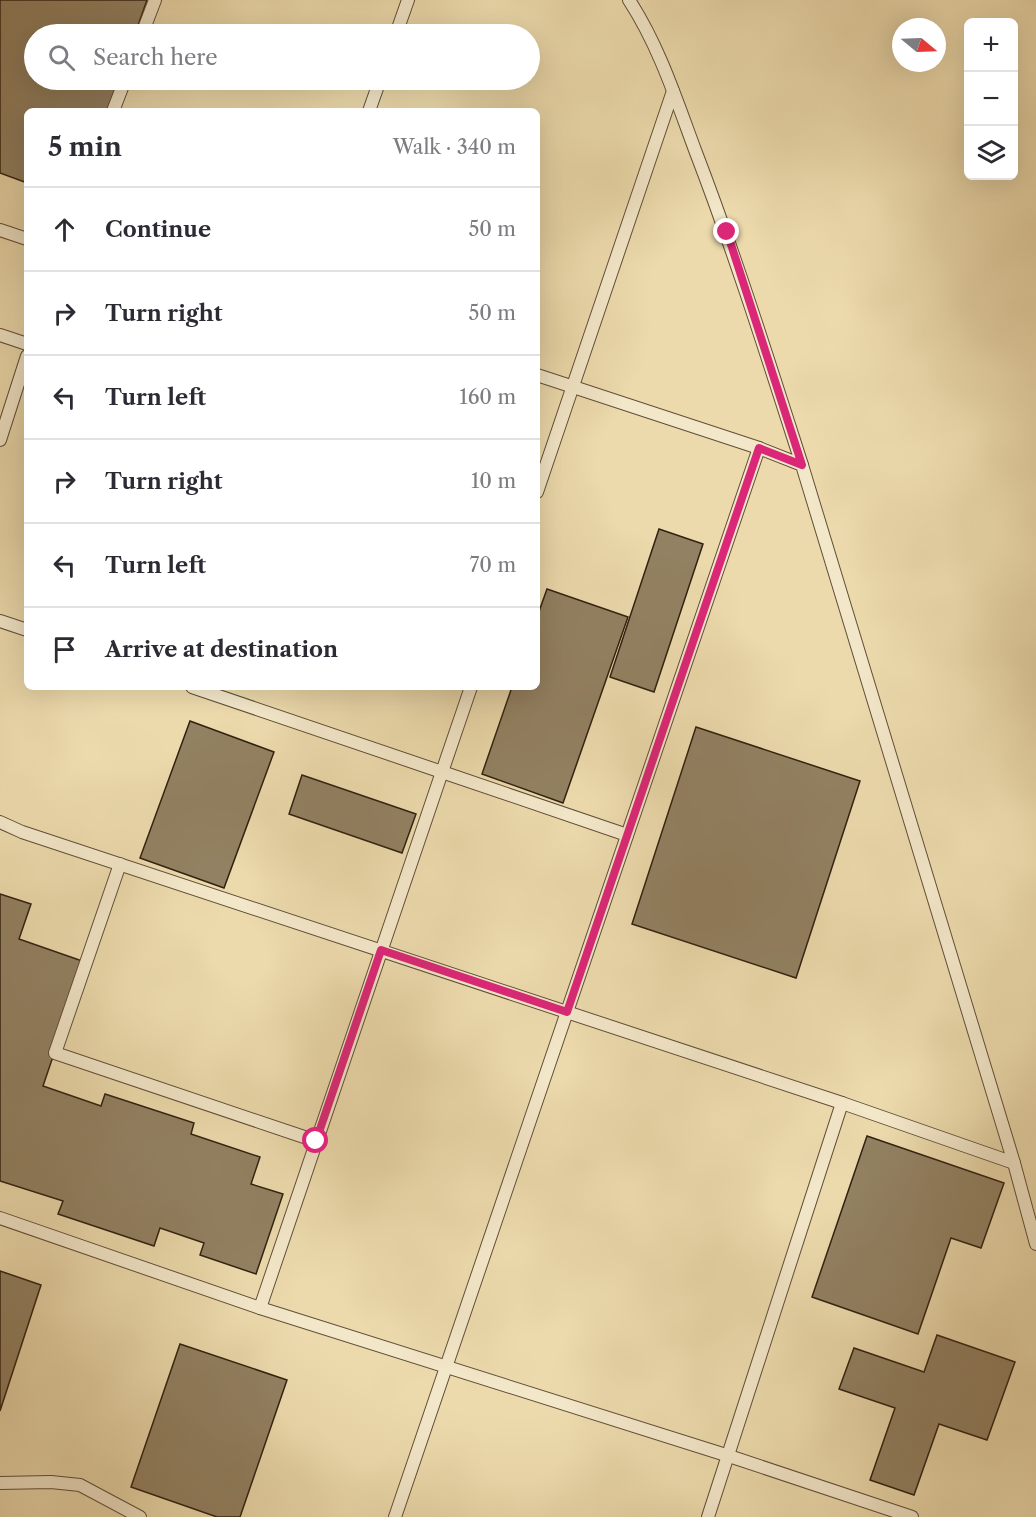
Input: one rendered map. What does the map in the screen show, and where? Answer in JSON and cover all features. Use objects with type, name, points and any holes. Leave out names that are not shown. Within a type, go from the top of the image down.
[{"type":"lane","points":[[146,24],[155,0]]},
{"type":"lane","points":[[400,24],[408,0]]},
{"type":"lane","points":[[629,0],[645,24],[727,232],[802,465],[1014,1163],[1036,1244]]},
{"type":"lane","points":[[113,108],[121,90]]},
{"type":"lane","points":[[370,108],[376,90]]},
{"type":"lane","points":[[540,483],[673,91]]},
{"type":"lane","points":[[0,230],[24,238]]},
{"type":"lane","points":[[0,335],[24,343]]},
{"type":"lane","points":[[0,440],[24,365]]},
{"type":"lane","points":[[540,376],[759,448],[802,465]]},
{"type":"lane","points":[[395,1517],[759,448]]},
{"type":"lane","points":[[0,621],[24,629]]},
{"type":"lane","points":[[201,690],[627,835]]},
{"type":"lane","points":[[260,1308],[470,690]]},
{"type":"lane","points":[[0,822],[22,832],[842,1103],[1014,1163]]},
{"type":"lane","points":[[120,864],[56,1053],[316,1141]]},
{"type":"lane","points":[[708,1517],[842,1103]]},
{"type":"lane","points":[[0,1218],[260,1308],[729,1456],[912,1517]]},
{"type":"lane","points":[[0,1483],[51,1482],[80,1485],[140,1517]]},
{"type":"building","points":[[0,0],[147,0],[139,24],[24,24],[24,90],[116,90],[110,108],[24,108],[24,182],[0,173]]},
{"type":"building","points":[[659,529],[703,544],[654,692],[610,677]]},
{"type":"building","points":[[547,589],[628,617],[563,803],[482,774],[511,690],[540,690],[540,609]]},
{"type":"building","points":[[190,721],[274,752],[224,888],[140,858]]},
{"type":"building","points":[[696,727],[860,781],[796,978],[632,924]]},
{"type":"building","points":[[302,775],[416,814],[402,853],[289,814]]},
{"type":"building","points":[[0,894],[31,904],[19,939],[85,962],[43,1086],[101,1106],[105,1094],[194,1123],[191,1134],[260,1157],[251,1184],[283,1194],[256,1274],[200,1255],[204,1243],[160,1228],[154,1246],[58,1214],[63,1201],[0,1181]]},
{"type":"building","points":[[867,1136],[1004,1183],[981,1248],[951,1238],[918,1334],[812,1297]]},
{"type":"building","points":[[0,1271],[41,1285],[0,1411]]},
{"type":"building","points":[[937,1335],[1015,1362],[987,1440],[939,1424],[914,1495],[870,1480],[895,1408],[839,1389],[854,1348],[924,1372]]},
{"type":"building","points":[[180,1344],[287,1380],[240,1517],[217,1517],[131,1487]]},
{"type":"route","points":[[316,1141],[381,950],[567,1012],[759,448],[802,465],[727,232]]}]
